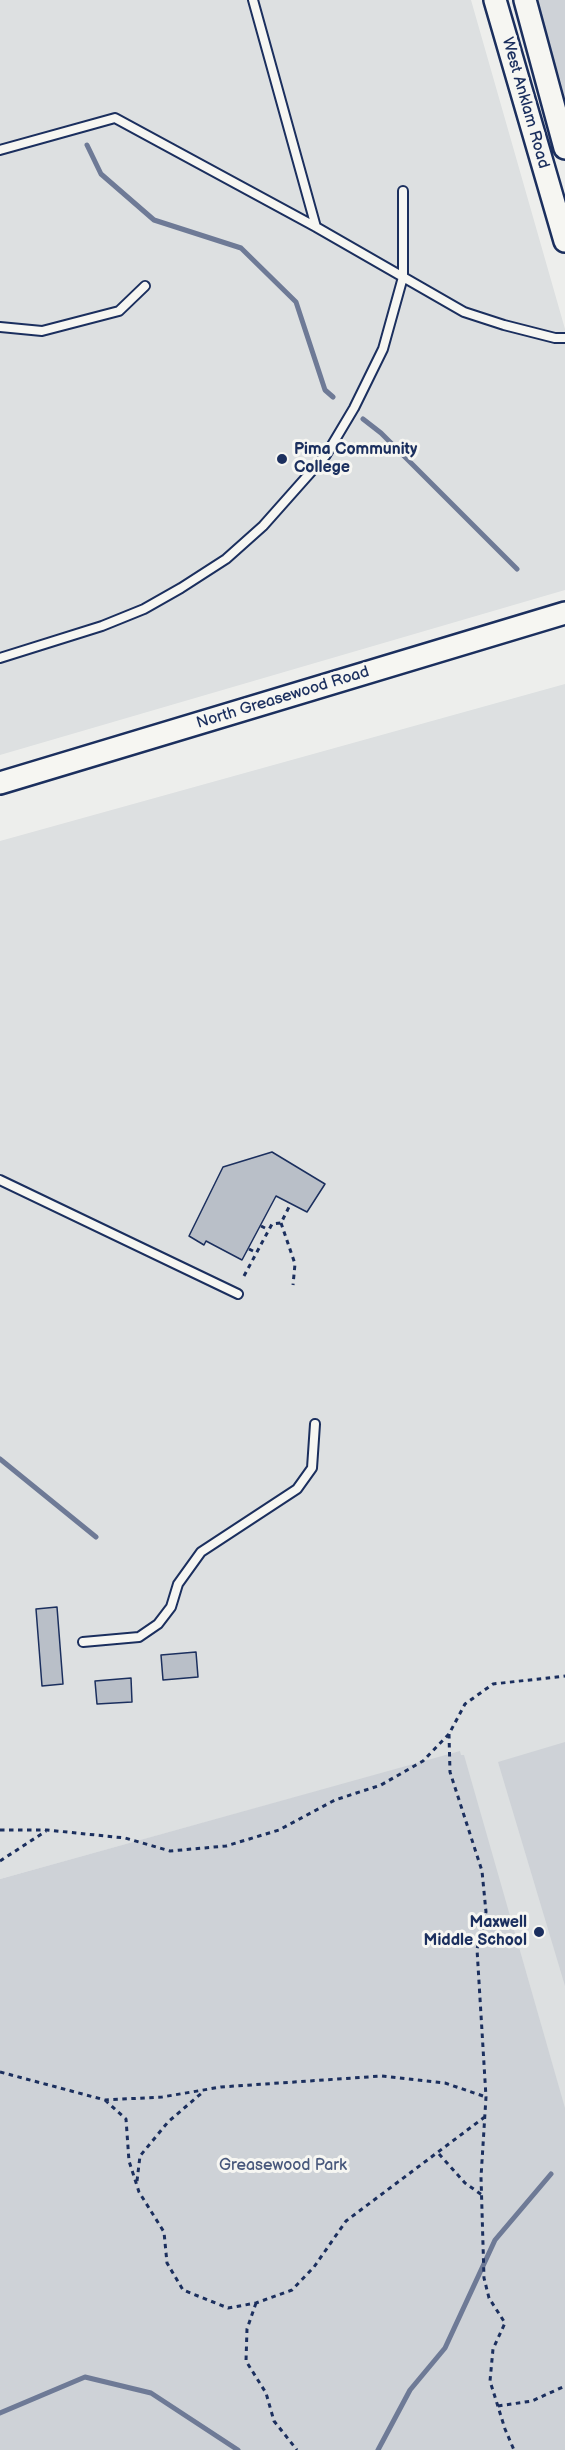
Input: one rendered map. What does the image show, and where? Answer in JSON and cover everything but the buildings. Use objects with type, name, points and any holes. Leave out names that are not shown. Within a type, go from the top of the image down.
[{"type":"main road","name":"West Anklam Road","points":[[495,0],[565,241]]},
{"type":"main road","name":"West Anklam Road","points":[[525,0],[565,148]]},
{"type":"main road","name":"North Greasewood Road","points":[[0,783],[565,613]]},
{"type":"main road","points":[[524,626],[565,628]]},
{"type":"lane","points":[[253,0],[316,227]]},
{"type":"lane","points":[[0,150],[115,118],[316,227],[464,312],[504,325],[555,338],[565,338]]},
{"type":"lane","points":[[0,658],[102,626],[144,609],[226,559],[263,526],[326,456],[354,408],[383,348],[403,277],[403,191]]},
{"type":"lane","points":[[0,327],[42,331],[119,310],[145,286]]},
{"type":"lane","points":[[0,1180],[238,1294]]},
{"type":"lane","points":[[83,1642],[138,1637],[158,1624],[171,1607],[178,1584],[201,1552],[297,1489],[312,1468],[315,1424]]},
{"type":"path","points":[[290,1205],[281,1222],[295,1264],[293,1285]]},
{"type":"path","points":[[244,1276],[272,1224],[281,1222]]},
{"type":"path","points":[[261,1226],[269,1230]]},
{"type":"path","points":[[249,1249],[257,1253]]},
{"type":"path","points":[[0,1830],[47,1830],[125,1838],[171,1851],[225,1846],[279,1830],[334,1800],[381,1785],[423,1761],[449,1734],[465,1704],[493,1684],[565,1676]]},
{"type":"path","points":[[449,1734],[450,1772],[482,1871],[486,1912],[477,1949],[486,2097],[482,2195],[484,2278],[489,2298],[505,2323],[493,2349],[490,2381],[514,2450]]},
{"type":"path","points":[[0,1861],[47,1830]]},
{"type":"path","points":[[0,2072],[105,2100],[162,2097],[205,2090],[382,2076],[445,2083],[486,2097]]},
{"type":"path","points":[[136,2182],[140,2156],[168,2122],[205,2090]]},
{"type":"path","points":[[105,2100],[126,2119],[129,2161],[139,2192],[164,2232],[167,2263],[183,2290],[228,2308],[256,2303],[292,2290],[314,2267],[346,2222],[486,2116]]},
{"type":"path","points":[[438,2154],[465,2183],[482,2195]]},
{"type":"path","points":[[256,2303],[247,2330],[246,2361],[266,2393],[274,2421],[297,2450]]},
{"type":"path","points":[[498,2406],[532,2401],[565,2386]]},
{"type":"shaded area","name":"Pima Community College","points":[[0,0],[471,0],[565,329],[565,590],[0,755]]},
{"type":"shaded area","points":[[565,684],[565,2112],[459,1752],[0,1879],[0,841]]},
{"type":"green space","points":[[534,0],[565,0],[565,100],[561,82]]},
{"type":"green space","points":[[565,1742],[565,1986],[498,1762]]},
{"type":"green space","name":"Greasewood Park","points":[[460,1751],[461,1755],[464,1755],[565,2108],[565,2450],[0,2450],[0,1879]]},
{"type":"waterway","points":[[87,145],[101,174],[154,220],[241,248],[296,302],[325,390],[333,397]]},
{"type":"waterway","points":[[363,419],[381,433],[517,569]]},
{"type":"waterway","points":[[0,1459],[96,1537]]},
{"type":"waterway","points":[[378,2450],[410,2390],[445,2348],[495,2240],[551,2174]]},
{"type":"waterway","points":[[0,2413],[85,2377],[151,2393],[238,2450]]},
{"type":"place","name":"Pima Community College","points":[[282,459]]},
{"type":"place","name":"Maxwell Middle School","points":[[539,1932]]}]
